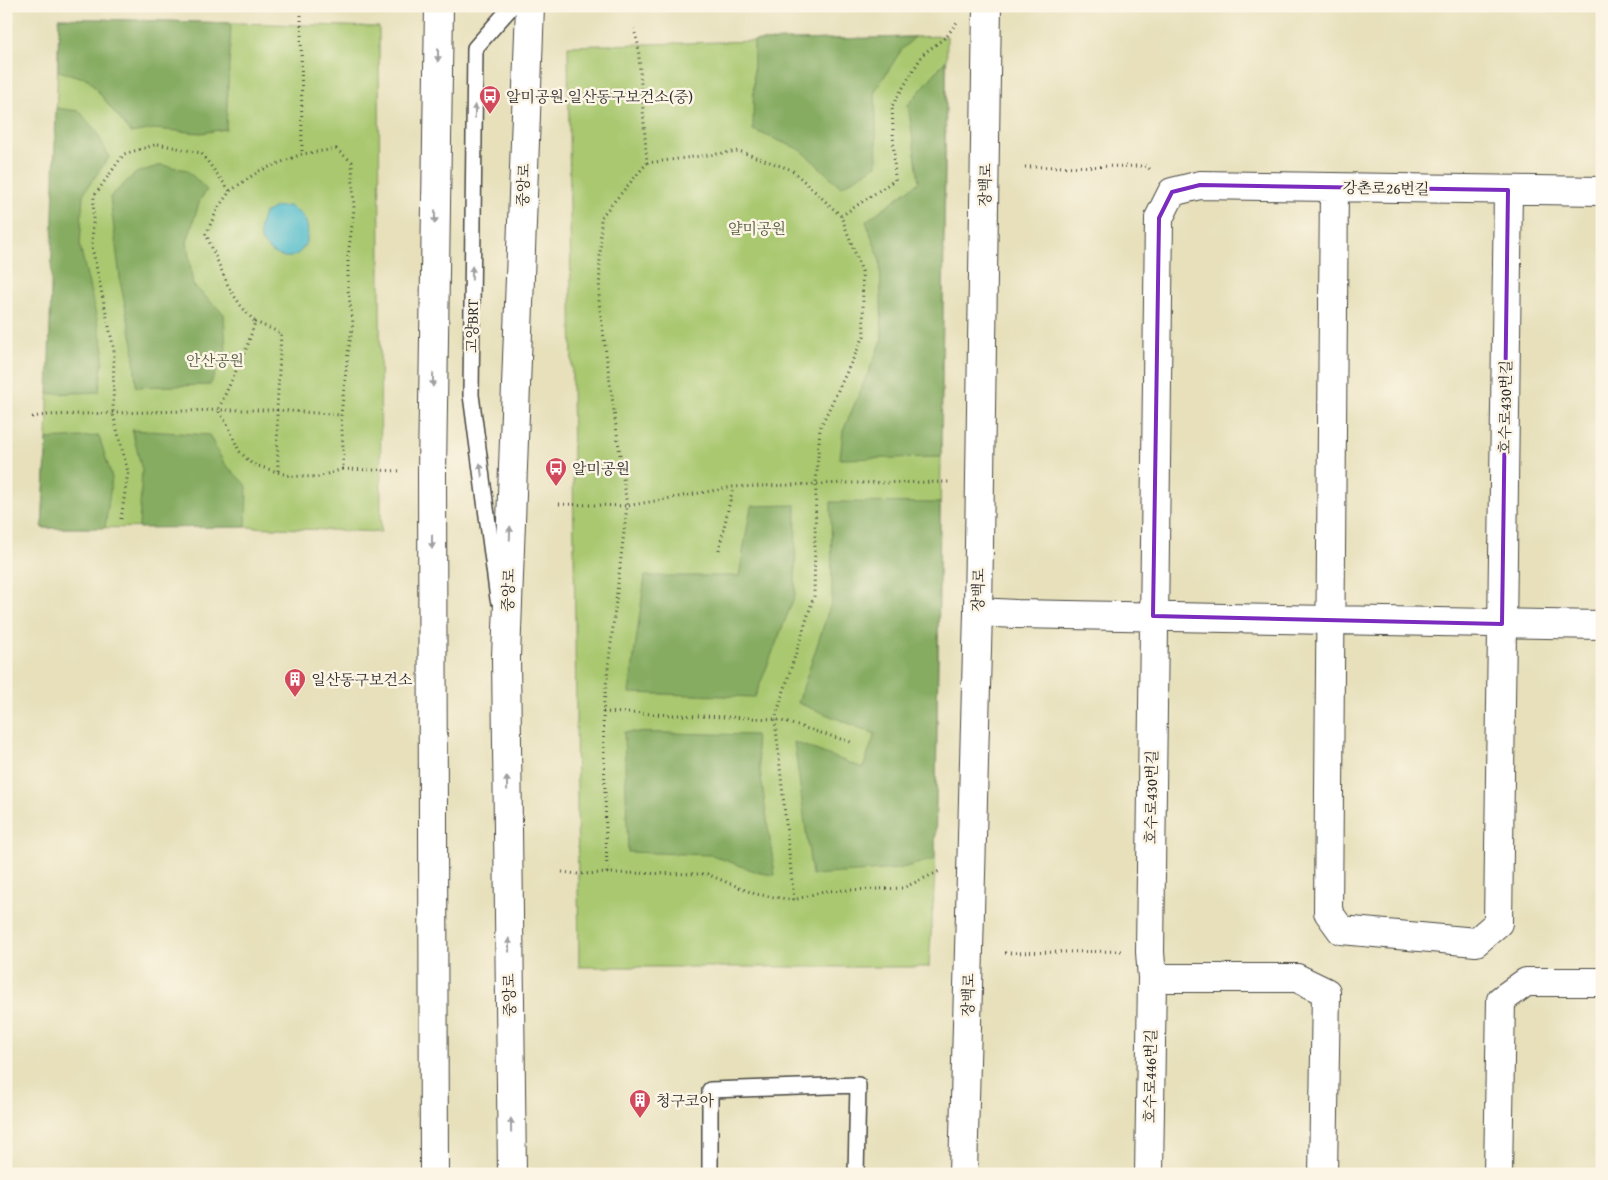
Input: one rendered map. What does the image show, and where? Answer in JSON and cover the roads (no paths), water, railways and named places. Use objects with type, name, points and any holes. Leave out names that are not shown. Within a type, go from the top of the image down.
[{"type":"street","points":[[434,1174],[432,472],[439,6]]},
{"type":"street","name":"중앙로","points":[[512,1174],[506,658],[530,6]]},
{"type":"street","name":"장백로","points":[[963,1174],[978,612],[987,6]]},
{"type":"street","name":"강촌로26번길","points":[[1172,192],[1200,185],[1602,191]]},
{"type":"street","points":[[1331,621],[1334,187]]},
{"type":"street","name":"호수로430번길","points":[[1331,621],[1328,912],[1341,930],[1476,942],[1498,924],[1508,190]]},
{"type":"street","name":"호수로430번길","points":[[1152,978],[1150,952],[1153,616],[1159,218],[1172,192]]},
{"type":"street","points":[[978,612],[1331,621],[1602,625]]},
{"type":"street","points":[[1152,978],[1297,978],[1326,992],[1323,1174]]},
{"type":"street","name":"호수로446번길","points":[[1149,1174],[1152,978]]},
{"type":"street","points":[[1498,1174],[1501,1000],[1526,982],[1602,982]]},
{"type":"lane","name":"고양BRT","points":[[506,658],[471,395],[476,48],[512,6]]},
{"type":"lane","points":[[710,1174],[710,1090],[858,1085],[856,1174]]},
{"type":"water","points":[[289,206],[299,212],[304,219],[308,233],[306,243],[300,252],[290,257],[285,257],[275,254],[266,247],[261,238],[260,224],[264,213],[276,207]]},
{"type":"place","name":"알미공원.일산동구보건소(중)","points":[[490,115]]},
{"type":"place","name":"알미공원","points":[[556,487]]},
{"type":"place","name":"일산동구보건소","points":[[295,698]]},
{"type":"place","name":"청구코아","points":[[640,1119]]},
{"type":"park label","name":"얄미공원","points":[[757,228]]},
{"type":"park label","name":"안산공원","points":[[215,360]]}]
